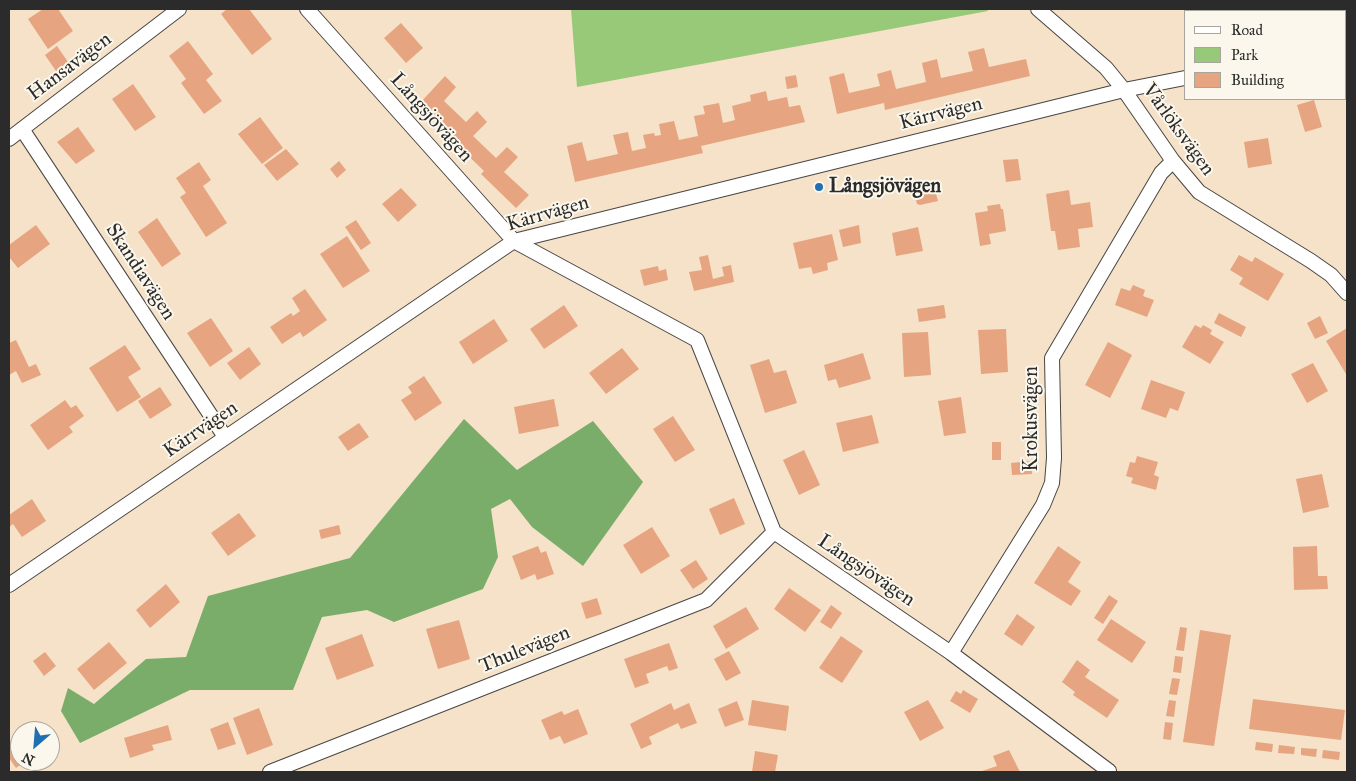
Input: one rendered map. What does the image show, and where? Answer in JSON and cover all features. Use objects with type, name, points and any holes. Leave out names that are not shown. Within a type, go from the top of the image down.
[{"type":"street","name":"Hansavägen","points":[[9,139],[179,9]]},
{"type":"street","name":"Långsjövägen","points":[[307,9],[514,241],[698,340],[774,532],[951,653],[1113,772]]},
{"type":"street","name":"Vårlöksvägen","points":[[1038,9],[1106,68],[1124,90],[1173,161],[1199,192],[1311,261],[1331,275],[1347,293]]},
{"type":"street","name":"Kärrvägen","points":[[9,585],[514,241],[1124,90],[1184,78]]},
{"type":"street","name":"Skandiavägen","points":[[22,130],[225,437]]},
{"type":"street","name":"Krokusvägen","points":[[951,653],[1043,506],[1052,483],[1054,458],[1052,358],[1161,174],[1173,161]]},
{"type":"street","name":"Thulevägen","points":[[270,772],[706,600],[774,532]]},
{"type":"green space","points":[[571,9],[986,9],[988,11],[577,87]]},
{"type":"green space","points":[[464,419],[517,470],[593,421],[643,482],[583,566],[532,527],[510,499],[491,509],[498,557],[483,589],[394,622],[367,610],[322,617],[293,690],[190,690],[80,743],[61,711],[68,688],[94,704],[146,659],[186,657],[208,596],[350,558]]},
{"type":"building","points":[[43,9],[58,9],[73,31],[48,49],[28,19]]},
{"type":"building","points":[[227,9],[249,9],[272,39],[252,55],[221,14]]},
{"type":"building","points":[[401,23],[423,48],[406,63],[384,38]]},
{"type":"building","points":[[188,41],[213,74],[206,80],[222,101],[204,114],[181,83],[186,79],[169,56]]},
{"type":"building","points":[[57,46],[68,62],[56,71],[45,55]]},
{"type":"building","points":[[984,48],[989,67],[1026,59],[1030,76],[885,110],[884,103],[837,114],[829,77],[844,73],[849,93],[880,86],[877,74],[891,70],[896,89],[926,82],[922,63],[937,59],[941,78],[973,71],[968,52]]},
{"type":"building","points":[[796,75],[798,87],[787,89],[785,77]]},
{"type":"building","points":[[445,76],[456,87],[444,101],[466,122],[477,111],[487,122],[473,136],[496,158],[507,147],[518,157],[504,172],[529,195],[516,208],[481,174],[484,171],[451,139],[454,136],[420,103]]},
{"type":"building","points":[[133,84],[156,117],[135,131],[112,99]]},
{"type":"building","points":[[766,91],[768,101],[787,97],[789,107],[800,105],[805,122],[701,146],[703,153],[575,182],[567,146],[582,142],[587,161],[618,154],[613,135],[628,132],[632,151],[646,148],[643,135],[654,133],[655,136],[661,135],[659,124],[674,121],[679,140],[698,136],[694,116],[705,114],[703,106],[719,103],[723,123],[735,120],[732,106],[751,101],[750,95]]},
{"type":"building","points":[[1314,100],[1322,127],[1305,132],[1297,105]]},
{"type":"building","points":[[260,117],[283,148],[262,164],[238,134]]},
{"type":"building","points":[[78,127],[95,151],[76,164],[57,142]]},
{"type":"building","points":[[1268,138],[1272,164],[1248,168],[1244,142]]},
{"type":"building","points":[[286,149],[299,164],[277,181],[264,165]]},
{"type":"building","points":[[1018,159],[1021,180],[1006,182],[1003,160]]},
{"type":"building","points":[[339,161],[346,170],[337,178],[330,169]]},
{"type":"building","points":[[199,162],[211,180],[203,186],[227,223],[206,237],[180,197],[186,193],[176,178]]},
{"type":"building","points":[[933,183],[938,201],[917,204],[914,192],[917,192],[916,188]]},
{"type":"building","points":[[401,188],[417,205],[398,222],[382,204]]},
{"type":"building","points":[[1069,190],[1071,205],[1090,202],[1093,227],[1078,229],[1080,247],[1058,250],[1055,231],[1051,231],[1046,194]]},
{"type":"building","points":[[1000,204],[1001,209],[1003,209],[1006,231],[989,234],[991,244],[980,246],[975,213],[988,211],[987,206]]},
{"type":"building","points":[[157,218],[181,254],[162,267],[138,232]]},
{"type":"building","points":[[356,220],[371,243],[361,250],[345,227]]},
{"type":"building","points":[[36,225],[50,244],[18,268],[9,257],[9,245]]},
{"type":"building","points":[[859,225],[861,243],[843,247],[839,230]]},
{"type":"building","points":[[918,227],[923,251],[896,256],[892,233]]},
{"type":"building","points":[[832,234],[838,260],[827,263],[828,270],[813,274],[811,267],[799,269],[793,243]]},
{"type":"building","points":[[347,236],[370,271],[343,288],[320,254]]},
{"type":"building","points":[[708,255],[713,279],[724,276],[722,267],[731,265],[734,282],[694,291],[689,272],[702,270],[699,257]]},
{"type":"building","points":[[1239,255],[1252,262],[1255,257],[1284,274],[1268,301],[1239,284],[1243,278],[1230,270]]},
{"type":"building","points":[[658,266],[659,271],[666,269],[668,280],[644,286],[640,270]]},
{"type":"building","points":[[1133,285],[1145,290],[1143,296],[1154,300],[1147,317],[1115,305],[1121,288],[1130,291]]},
{"type":"building","points":[[305,289],[327,320],[303,337],[300,332],[282,344],[270,327],[291,313],[293,316],[300,311],[292,298]]},
{"type":"building","points":[[564,305],[578,326],[544,349],[530,329]]},
{"type":"building","points":[[944,305],[946,318],[919,322],[917,309]]},
{"type":"building","points":[[1219,313],[1246,327],[1241,337],[1214,323]]},
{"type":"building","points":[[1320,316],[1328,333],[1315,339],[1307,323]]},
{"type":"building","points":[[211,318],[233,351],[210,367],[187,333]]},
{"type":"building","points":[[494,319],[508,341],[473,364],[459,342]]},
{"type":"building","points":[[1195,325],[1201,328],[1203,325],[1212,330],[1210,334],[1224,342],[1210,364],[1182,347]]},
{"type":"building","points":[[1347,328],[1347,373],[1346,374],[1326,341]]},
{"type":"building","points":[[1006,329],[1008,372],[981,374],[978,330]]},
{"type":"building","points":[[928,332],[931,375],[904,377],[902,333]]},
{"type":"building","points":[[16,340],[29,367],[36,364],[41,375],[22,383],[16,371],[9,375],[9,343]]},
{"type":"building","points":[[1108,342],[1132,355],[1110,398],[1085,385]]},
{"type":"building","points":[[125,345],[141,369],[128,377],[141,397],[117,412],[89,368]]},
{"type":"building","points":[[249,347],[261,364],[240,380],[227,363]]},
{"type":"building","points":[[622,348],[639,369],[606,394],[589,373]]},
{"type":"building","points":[[863,353],[871,379],[839,388],[836,379],[828,381],[824,365]]},
{"type":"building","points":[[769,359],[774,373],[786,370],[797,403],[765,413],[750,365]]},
{"type":"building","points":[[1313,363],[1328,391],[1307,403],[1291,374]]},
{"type":"building","points":[[424,376],[442,403],[415,421],[401,400],[412,393],[408,387]]},
{"type":"building","points":[[1151,380],[1185,392],[1178,411],[1170,408],[1166,418],[1141,409]]},
{"type":"building","points":[[160,387],[172,405],[150,419],[138,401]]},
{"type":"building","points":[[961,397],[966,433],[944,436],[938,401]]},
{"type":"building","points":[[554,399],[559,426],[519,434],[514,407]]},
{"type":"building","points":[[65,400],[71,408],[76,405],[84,416],[69,427],[73,432],[48,450],[30,425]]},
{"type":"building","points":[[872,415],[879,443],[843,452],[836,423]]},
{"type":"building","points":[[673,416],[695,450],[675,462],[653,429]]},
{"type":"building","points":[[359,423],[369,437],[348,451],[338,437]]},
{"type":"building","points":[[992,442],[1001,442],[1001,460],[992,460]]},
{"type":"building","points":[[804,450],[820,485],[799,495],[783,460]]},
{"type":"building","points":[[1137,456],[1158,462],[1154,475],[1159,477],[1156,490],[1131,483],[1133,478],[1126,476],[1130,462],[1135,463]]},
{"type":"building","points":[[1031,461],[1032,474],[1012,475],[1011,463]]},
{"type":"building","points":[[1322,474],[1329,507],[1303,513],[1296,479]]},
{"type":"building","points":[[734,498],[745,524],[720,535],[709,509]]},
{"type":"building","points":[[32,499],[46,521],[22,537],[13,524],[9,527],[9,515]]},
{"type":"building","points":[[239,513],[256,536],[228,556],[211,533]]},
{"type":"building","points":[[339,525],[341,534],[321,539],[319,530]]},
{"type":"building","points":[[652,527],[670,556],[641,574],[623,545]]},
{"type":"building","points":[[538,546],[541,553],[546,551],[554,574],[537,580],[535,574],[521,580],[512,556]]},
{"type":"building","points":[[1058,546],[1081,562],[1068,582],[1081,591],[1071,606],[1034,583]]},
{"type":"building","points":[[1317,546],[1318,576],[1327,576],[1328,589],[1294,590],[1293,547]]},
{"type":"building","points":[[696,560],[708,579],[693,589],[680,570]]},
{"type":"building","points":[[166,584],[180,602],[150,628],[136,610]]},
{"type":"building","points":[[789,588],[821,610],[805,632],[774,609]]},
{"type":"building","points":[[1109,595],[1118,601],[1103,624],[1094,618]]},
{"type":"building","points":[[597,598],[602,614],[586,619],[581,603]]},
{"type":"building","points":[[831,605],[842,613],[831,629],[820,622]]},
{"type":"building","points":[[746,607],[759,629],[726,649],[713,626]]},
{"type":"building","points":[[1017,614],[1035,627],[1022,646],[1004,634]]},
{"type":"building","points":[[1111,619],[1146,642],[1132,663],[1097,640]]},
{"type":"building","points":[[459,620],[470,659],[438,669],[426,629]]},
{"type":"building","points":[[1180,627],[1187,628],[1184,651],[1176,650]]},
{"type":"building","points":[[1200,630],[1231,635],[1214,746],[1183,742]]},
{"type":"building","points":[[362,634],[374,666],[337,680],[325,648]]},
{"type":"building","points":[[841,636],[863,651],[842,683],[819,668]]},
{"type":"building","points":[[109,642],[127,663],[94,690],[77,669]]},
{"type":"building","points":[[669,643],[678,668],[669,671],[667,666],[646,674],[649,683],[635,688],[624,659]]},
{"type":"building","points":[[729,651],[741,673],[726,681],[714,659]]},
{"type":"building","points":[[45,652],[56,666],[44,676],[33,661]]},
{"type":"building","points":[[1175,656],[1183,657],[1181,673],[1173,672]]},
{"type":"building","points":[[1077,660],[1090,670],[1085,677],[1119,700],[1107,718],[1073,695],[1075,692],[1062,682]]},
{"type":"building","points":[[1172,678],[1180,679],[1177,695],[1169,694]]},
{"type":"building","points":[[963,690],[978,699],[970,713],[950,701],[956,691],[961,694]]},
{"type":"building","points":[[1253,699],[1345,710],[1341,740],[1249,729]]},
{"type":"building","points":[[752,700],[789,706],[786,731],[748,725]]},
{"type":"building","points":[[928,700],[944,728],[920,741],[904,712]]},
{"type":"building","points":[[1169,700],[1176,701],[1174,717],[1166,716]]},
{"type":"building","points":[[737,701],[744,720],[725,727],[718,709]]},
{"type":"building","points":[[671,703],[674,710],[689,703],[697,723],[681,729],[678,723],[649,737],[652,744],[641,749],[630,724]]},
{"type":"building","points":[[259,708],[273,745],[247,755],[233,718]]},
{"type":"building","points":[[578,709],[588,734],[564,744],[560,736],[550,740],[541,720],[562,711],[564,715]]},
{"type":"building","points":[[228,722],[236,744],[218,750],[210,729]]},
{"type":"building","points":[[1165,722],[1173,723],[1171,740],[1163,739]]},
{"type":"building","points":[[168,725],[172,740],[152,745],[154,750],[130,758],[124,738]]},
{"type":"building","points":[[10,741],[10,759],[9,758]]},
{"type":"building","points":[[1256,742],[1273,744],[1272,752],[1255,750]]},
{"type":"building","points":[[1279,745],[1295,747],[1294,754],[1278,753]]},
{"type":"building","points":[[1301,748],[1317,749],[1316,757],[1301,755]]},
{"type":"building","points":[[1009,750],[1020,772],[979,772],[997,766],[993,756]]},
{"type":"building","points":[[1323,750],[1340,752],[1339,760],[1322,758]]},
{"type":"building","points":[[755,751],[778,755],[775,772],[752,772]]},
{"type":"place","name":"Långsjövägen","points":[[819,187]]}]
